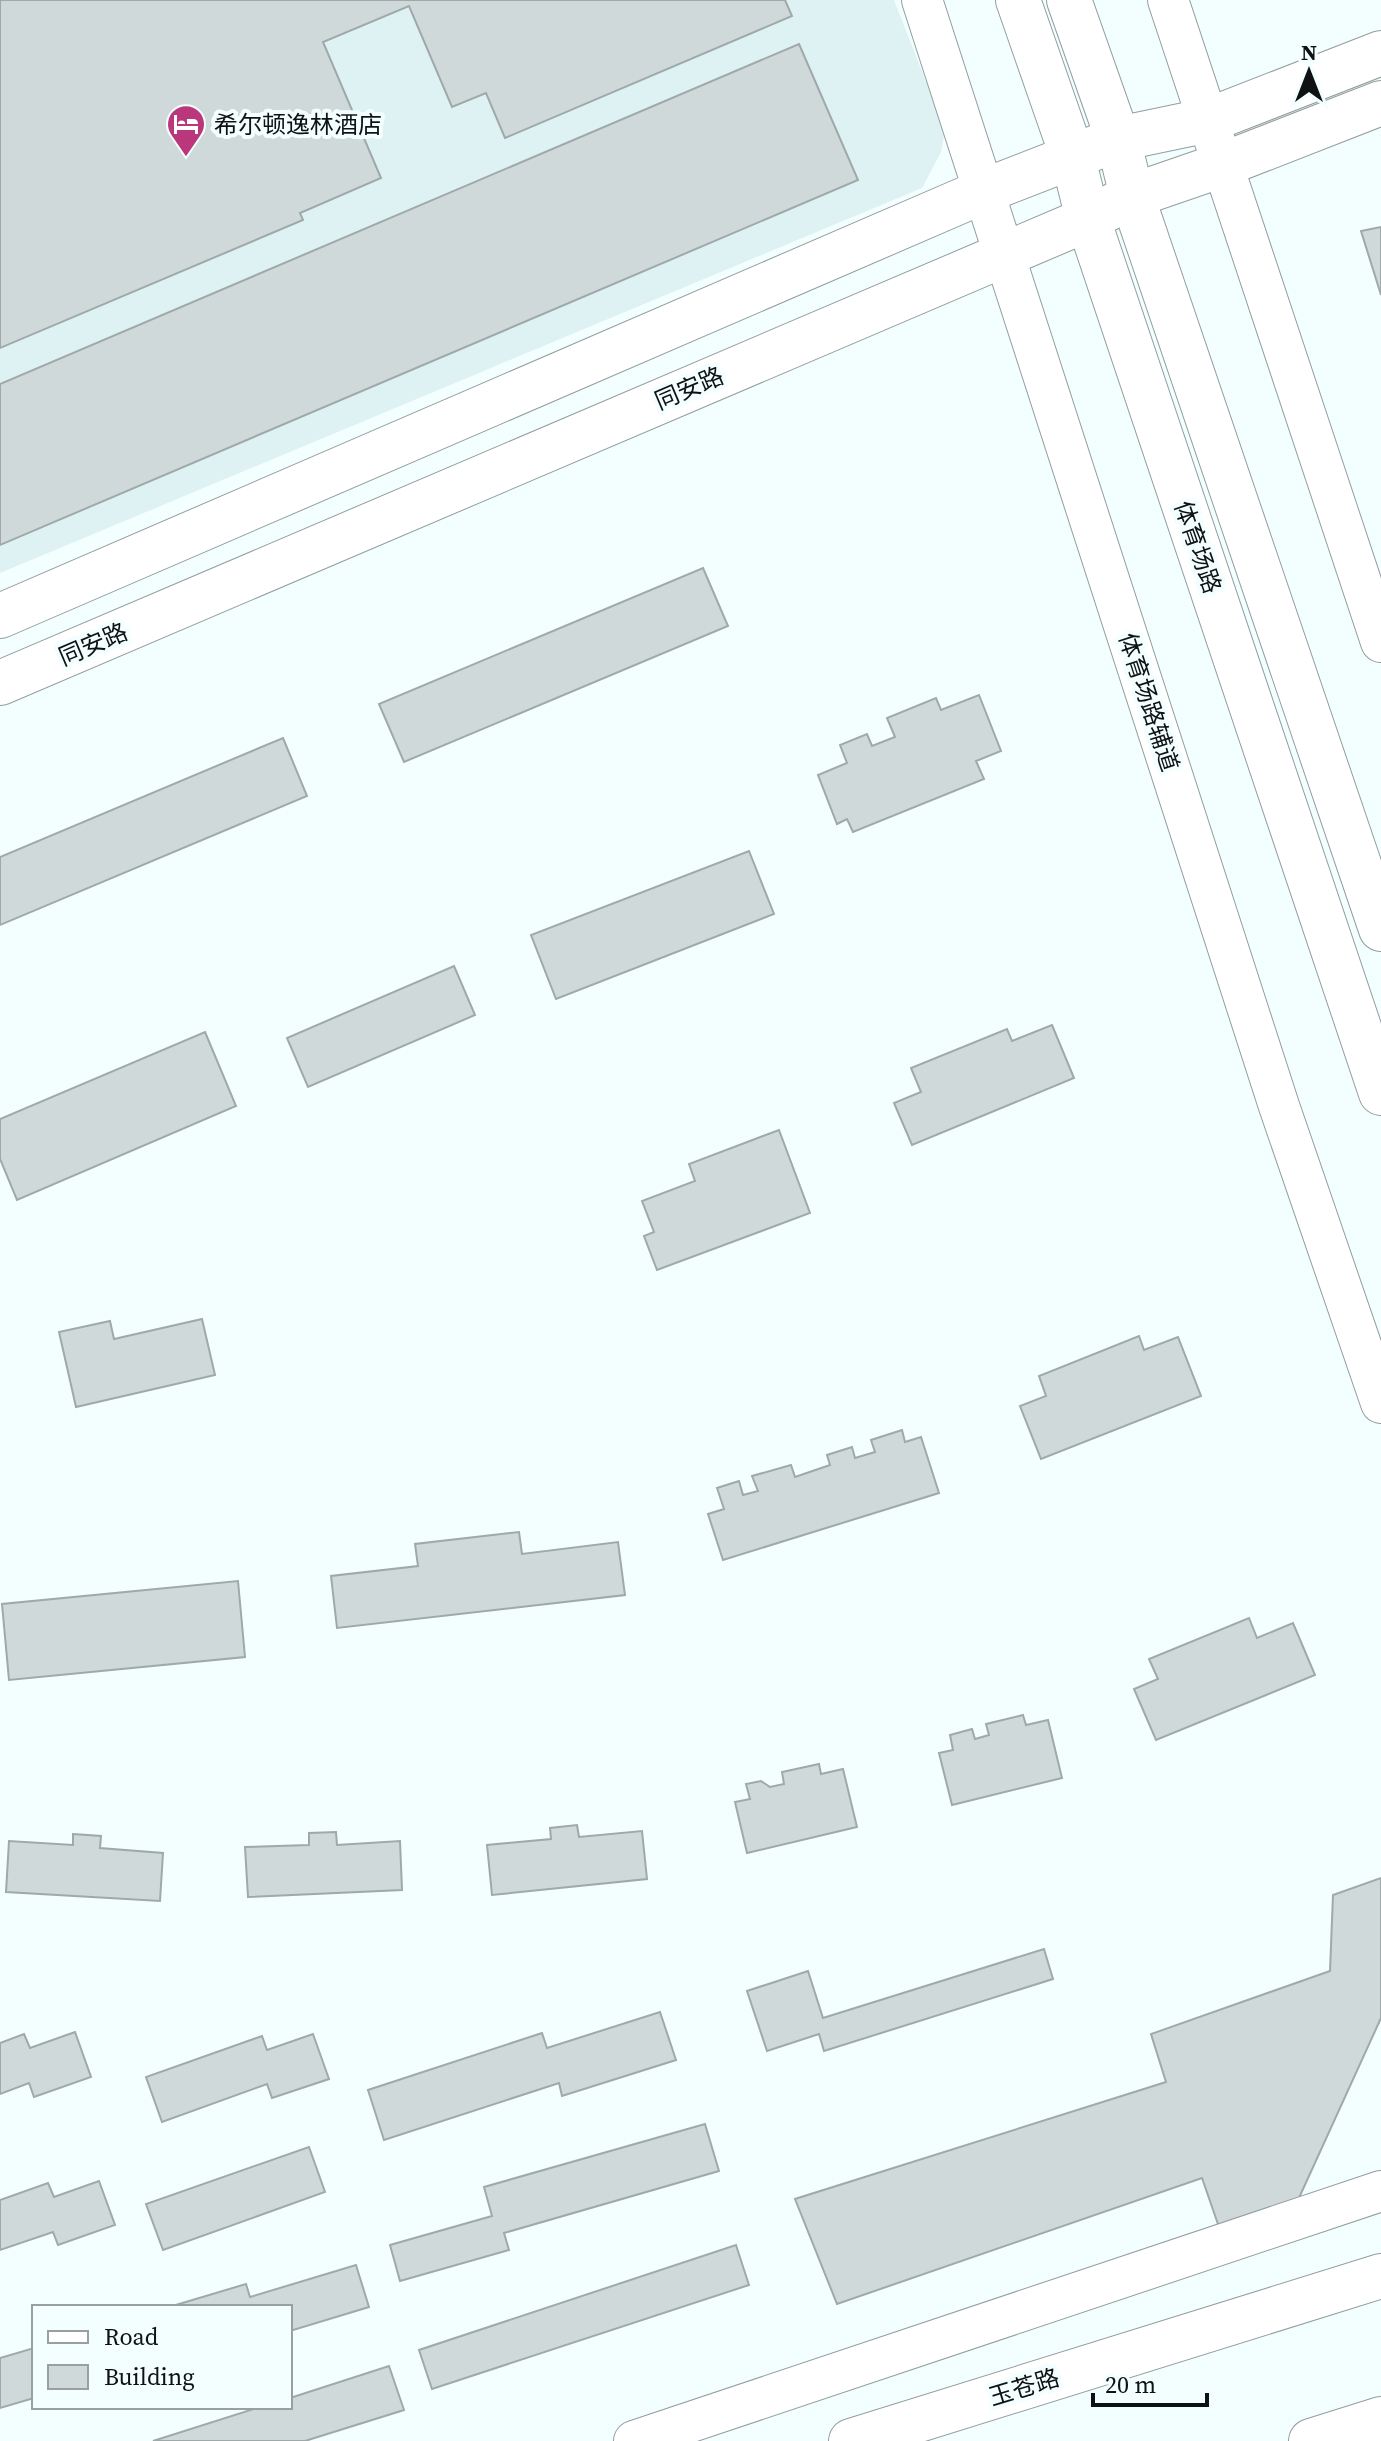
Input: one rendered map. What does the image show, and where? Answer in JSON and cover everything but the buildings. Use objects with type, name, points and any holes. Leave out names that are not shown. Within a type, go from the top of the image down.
[{"type":"street","name":"体育场路辅道","points":[[922,0],[1279,1106],[1381,1403]]},
{"type":"street","name":"体育场路","points":[[1018,0],[1073,158],[1088,219],[1381,1093]]},
{"type":"street","name":"体育场路","points":[[1069,0],[1118,139],[1132,196],[1381,929]]},
{"type":"street","points":[[1168,0],[1381,642]]},
{"type":"street","points":[[0,616],[984,191],[1118,139],[1209,120],[1381,53]]},
{"type":"street","name":"同安路","points":[[0,683],[1088,219],[1132,196],[1222,165],[1381,103]]},
{"type":"street","points":[[634,2441],[1381,2191]]},
{"type":"street","name":"玉苍路","points":[[851,2441],[1381,2276]]},
{"type":"street","points":[[1311,2441],[1381,2419]]},
{"type":"shaded area","points":[[0,0],[894,0],[945,130],[941,152],[922,188],[0,573]]},
{"type":"place","name":"希尔顿逸林酒店","points":[[186,158]]}]
